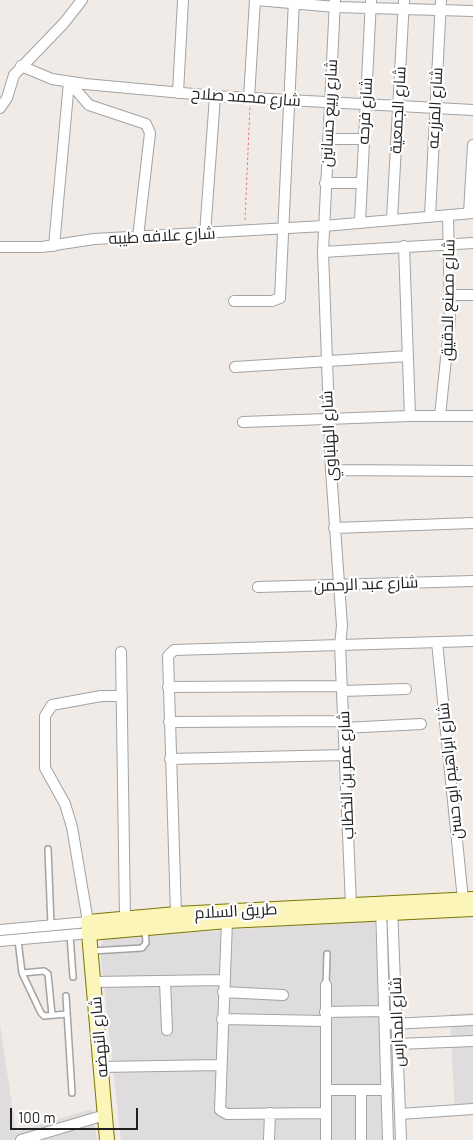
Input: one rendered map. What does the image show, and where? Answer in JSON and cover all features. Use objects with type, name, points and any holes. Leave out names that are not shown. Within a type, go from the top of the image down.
[{"type":"main road","name":"طريق السلام","points":[[89,928],[145,928],[469,903]]},
{"type":"main road","name":"طريق السلام","points":[[89,928],[125,918],[176,914],[351,905],[387,909]]},
{"type":"main road","name":"شارع النهضه","points":[[89,928],[107,1140]]},
{"type":"street","points":[[0,108],[7,98],[14,75],[64,23],[82,0]]},
{"type":"street","points":[[178,93],[182,0]]},
{"type":"street","points":[[250,98],[256,0],[335,4],[440,5],[473,11]]},
{"type":"street","points":[[234,301],[272,301],[280,298],[294,2]]},
{"type":"street","name":"شارع ربيع حسانين","points":[[324,226],[335,4]]},
{"type":"street","name":"شارع فرحه","points":[[360,222],[370,4]]},
{"type":"street","name":"شارع الجمعية","points":[[392,219],[404,5]]},
{"type":"street","name":"شارع المزرعه","points":[[430,216],[440,5]]},
{"type":"street","name":"شارع محمد صلاح","points":[[22,66],[52,79],[69,82],[178,93],[288,101],[473,110]]},
{"type":"street","points":[[69,82],[89,105],[146,124],[150,133],[138,237]]},
{"type":"street","points":[[54,246],[69,82]]},
{"type":"street","points":[[205,234],[215,96]]},
{"type":"street","points":[[328,139],[364,139]]},
{"type":"street","points":[[471,213],[473,145]]},
{"type":"street","points":[[325,183],[361,183]]},
{"type":"street","name":"شارع علافه طيبه","points":[[0,247],[54,246],[94,240],[324,226],[471,213]]},
{"type":"street","name":"شارع مصنع الدقيق","points":[[440,416],[449,344],[448,215]]},
{"type":"street","name":"شارع الهلباوي","points":[[324,226],[323,252],[328,418],[342,626],[340,645]]},
{"type":"street","points":[[323,252],[473,243]]},
{"type":"street","points":[[404,246],[410,416]]},
{"type":"street","points":[[450,295],[473,295]]},
{"type":"street","points":[[235,367],[408,356]]},
{"type":"street","points":[[243,422],[328,418],[473,416]]},
{"type":"street","points":[[331,470],[473,471]]},
{"type":"street","points":[[334,528],[473,524]]},
{"type":"street","name":"شارع عبد الرحمن","points":[[258,587],[473,581]]},
{"type":"street","points":[[176,914],[168,687],[168,656],[174,650],[212,647],[473,641]]},
{"type":"street","name":"شارع ابراهيم ابو حسن","points":[[437,642],[469,903]]},
{"type":"street","name":"شارع عمر بن الخطاب","points":[[340,645],[351,905]]},
{"type":"street","points":[[121,652],[125,918]]},
{"type":"street","points":[[168,687],[406,689]]},
{"type":"street","points":[[89,928],[72,827],[65,804],[45,768],[45,716],[52,706],[102,696],[122,696]]},
{"type":"street","points":[[169,722],[421,724]]},
{"type":"street","points":[[170,759],[345,755]]},
{"type":"street","name":"شارع المدارس","points":[[387,909],[384,1011],[388,1140]]},
{"type":"street","name":"شارع المدارس","points":[[387,909],[397,1024],[401,1140]]},
{"type":"street","points":[[227,922],[218,1104],[222,1112],[227,1114],[326,1113]]},
{"type":"street","name":"طريق السلام","points":[[0,930],[51,925],[89,928]]},
{"type":"street","name":"طريق السلام","points":[[0,941],[70,935],[89,928]]},
{"type":"street","points":[[94,982],[224,980]]},
{"type":"street","points":[[165,981],[167,1030]]},
{"type":"street","points":[[326,984],[326,1140]]},
{"type":"street","points":[[223,992],[284,995]]},
{"type":"street","points":[[222,1019],[325,1016],[384,1011]]},
{"type":"street","points":[[385,1024],[473,1020]]},
{"type":"street","points":[[398,1044],[473,1041]]},
{"type":"street","points":[[101,1068],[220,1066]]},
{"type":"street","points":[[326,1090],[387,1090]]},
{"type":"street","points":[[361,1090],[361,1140]]},
{"type":"street","points":[[400,1114],[473,1109]]},
{"type":"street","points":[[269,1140],[270,1113]]},
{"type":"street","points":[[22,1140],[105,1115]]},
{"type":"lane","points":[[48,849],[51,925]]},
{"type":"lane","points":[[92,951],[142,948],[146,943],[145,928]]},
{"type":"lane","points":[[70,935],[73,977]]},
{"type":"lane","points":[[18,939],[22,973],[42,1014],[52,1016],[68,1014]]},
{"type":"lane","points":[[326,984],[327,954]]},
{"type":"lane","points":[[22,973],[44,971],[48,974],[52,1016]]},
{"type":"lane","points":[[66,996],[72,1093]]},
{"type":"path","points":[[244,231],[250,98]]},
{"type":"shaded area","points":[[375,920],[387,1140],[121,1140],[100,949],[103,940],[109,938]]},
{"type":"shaded area","points":[[473,1013],[473,1115],[455,1116],[450,1014]]},
{"type":"shaded area","points":[[0,1025],[16,1132],[92,1109],[97,1140],[0,1140]]}]
